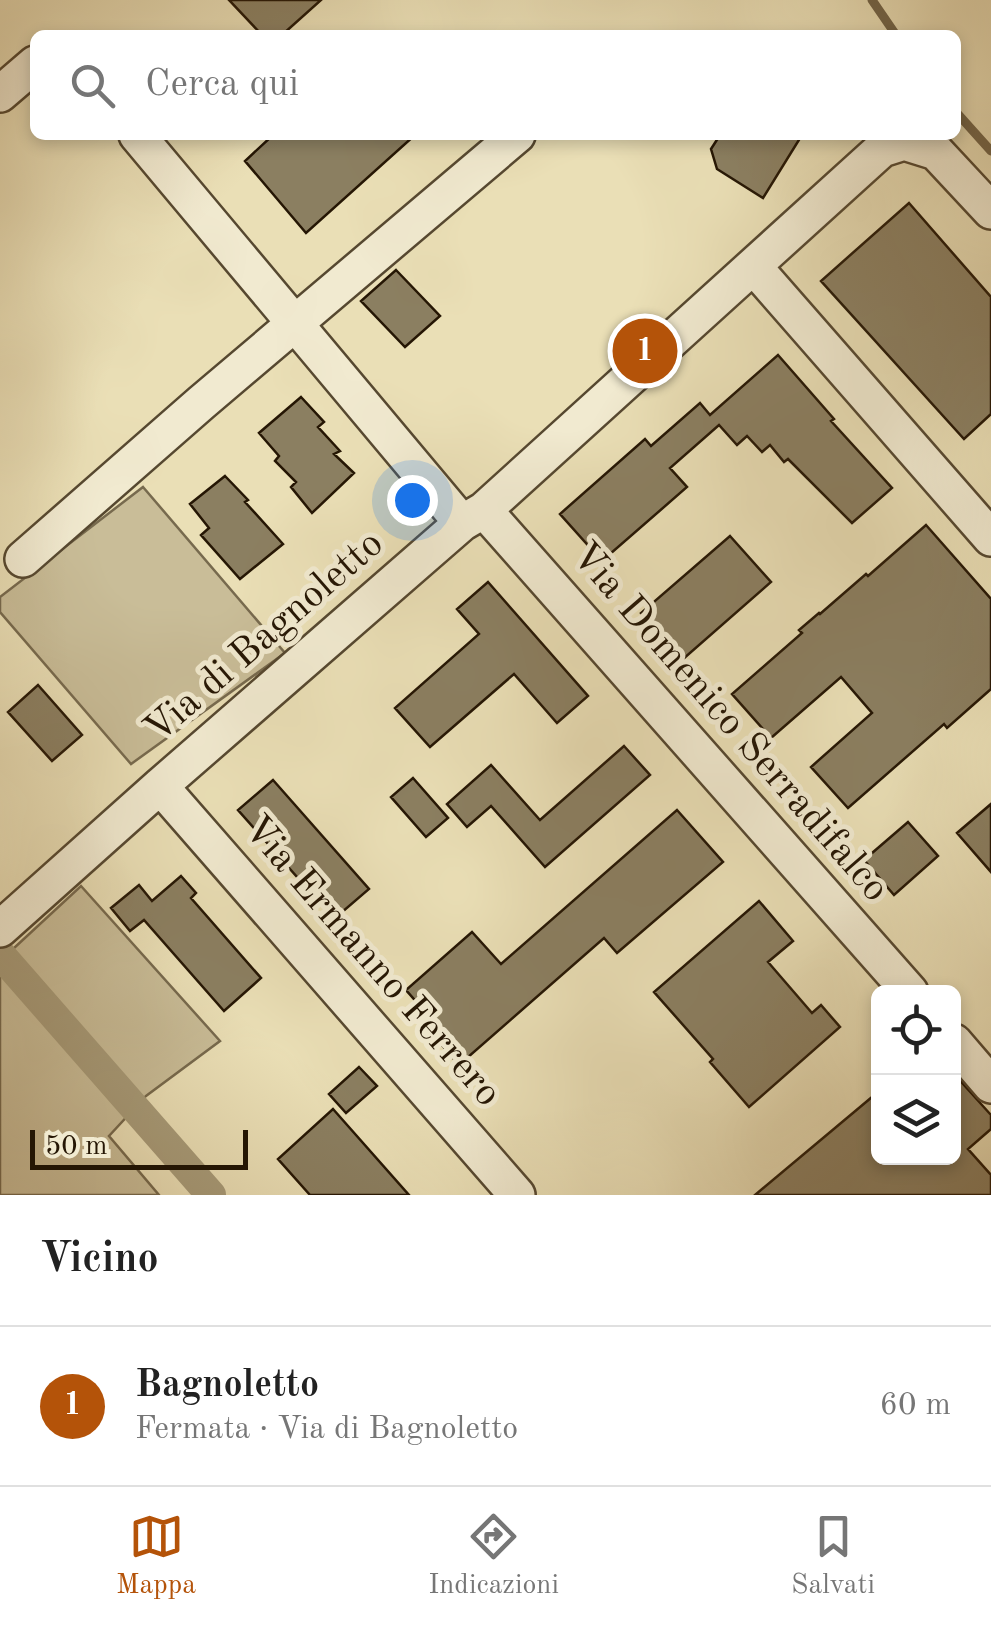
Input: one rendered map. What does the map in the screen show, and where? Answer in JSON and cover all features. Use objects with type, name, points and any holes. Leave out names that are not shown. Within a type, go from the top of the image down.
[{"type":"street","points":[[0,94],[30,68]]},
{"type":"street","name":"Via Domenico Serradifalco","points":[[141,140],[295,324],[904,985]]},
{"type":"street","points":[[23,559],[511,140]]},
{"type":"street","name":"Via di Bagnoletto","points":[[0,929],[473,516],[882,150],[904,142],[936,152],[991,212]]},
{"type":"street","points":[[754,267],[991,538]]},
{"type":"street","name":"Via Ermanno Ferrero","points":[[160,786],[517,1195]]},
{"type":"street","points":[[961,1050],[991,1085]]},
{"type":"shaded area","points":[[143,487],[285,653],[131,764],[0,612],[0,597]]},
{"type":"shaded area","points":[[81,886],[220,1041],[146,1096],[109,1136],[159,1195],[0,1195],[0,961]]},
{"type":"building","points":[[229,0],[321,0],[288,30],[257,30]]},
{"type":"building","points":[[268,140],[409,140],[306,233],[245,161]]},
{"type":"building","points":[[717,140],[799,140],[763,198],[717,169],[711,149]]},
{"type":"building","points":[[909,203],[991,297],[991,414],[964,439],[821,281]]},
{"type":"building","points":[[396,270],[440,316],[405,347],[361,301]]},
{"type":"building","points":[[778,355],[892,488],[852,523],[770,445],[762,452],[747,436],[737,445],[719,425],[670,468],[687,487],[602,561],[560,514],[645,439],[651,446],[700,403],[710,415]]},
{"type":"building","points":[[301,397],[324,422],[318,427],[340,451],[334,454],[354,473],[312,513],[291,487],[296,482],[275,461],[279,456],[259,433]]},
{"type":"building","points":[[225,476],[283,544],[240,579],[201,535],[209,528],[190,504]]},
{"type":"building","points":[[926,525],[991,599],[991,689],[947,728],[944,724],[848,808],[811,767],[872,713],[841,677],[771,738],[732,694],[802,633],[799,630]]},
{"type":"building","points":[[730,536],[771,582],[682,660],[641,613]]},
{"type":"building","points":[[488,582],[588,696],[557,723],[514,674],[430,747],[395,708],[479,634],[457,609]]},
{"type":"building","points":[[38,685],[82,735],[52,761],[8,712]]},
{"type":"building","points":[[624,746],[650,775],[545,867],[491,806],[467,827],[447,804],[491,765],[540,820]]},
{"type":"building","points":[[413,778],[448,818],[426,837],[391,797]]},
{"type":"building","points":[[273,780],[369,889],[334,919],[238,810]]},
{"type":"building","points":[[991,804],[991,872],[957,833]]},
{"type":"building","points":[[677,810],[723,862],[617,953],[604,938],[459,1065],[427,1028],[434,1022],[406,990],[472,932],[501,964]]},
{"type":"building","points":[[908,822],[938,856],[894,895],[864,860]]},
{"type":"building","points":[[181,876],[196,893],[191,898],[261,978],[224,1011],[144,920],[130,931],[111,908],[139,885],[152,901]]},
{"type":"building","points":[[759,901],[793,941],[768,962],[812,1013],[821,1005],[840,1027],[749,1107],[654,992]]},
{"type":"building","points":[[359,1067],[377,1086],[346,1113],[329,1094]]},
{"type":"building","points":[[961,1082],[991,1115],[991,1129],[968,1149],[991,1175],[991,1195],[755,1195],[871,1098],[871,1165],[961,1165]]},
{"type":"building","points":[[333,1109],[409,1195],[310,1195],[278,1159]]},
{"type":"waterway","points":[[872,0],[893,30]]},
{"type":"waterway","points":[[961,118],[991,151]]},
{"type":"waterway","points":[[0,954],[211,1195]]},
{"type":"place","name":"Bagnoletto","points":[[645,351]]}]
